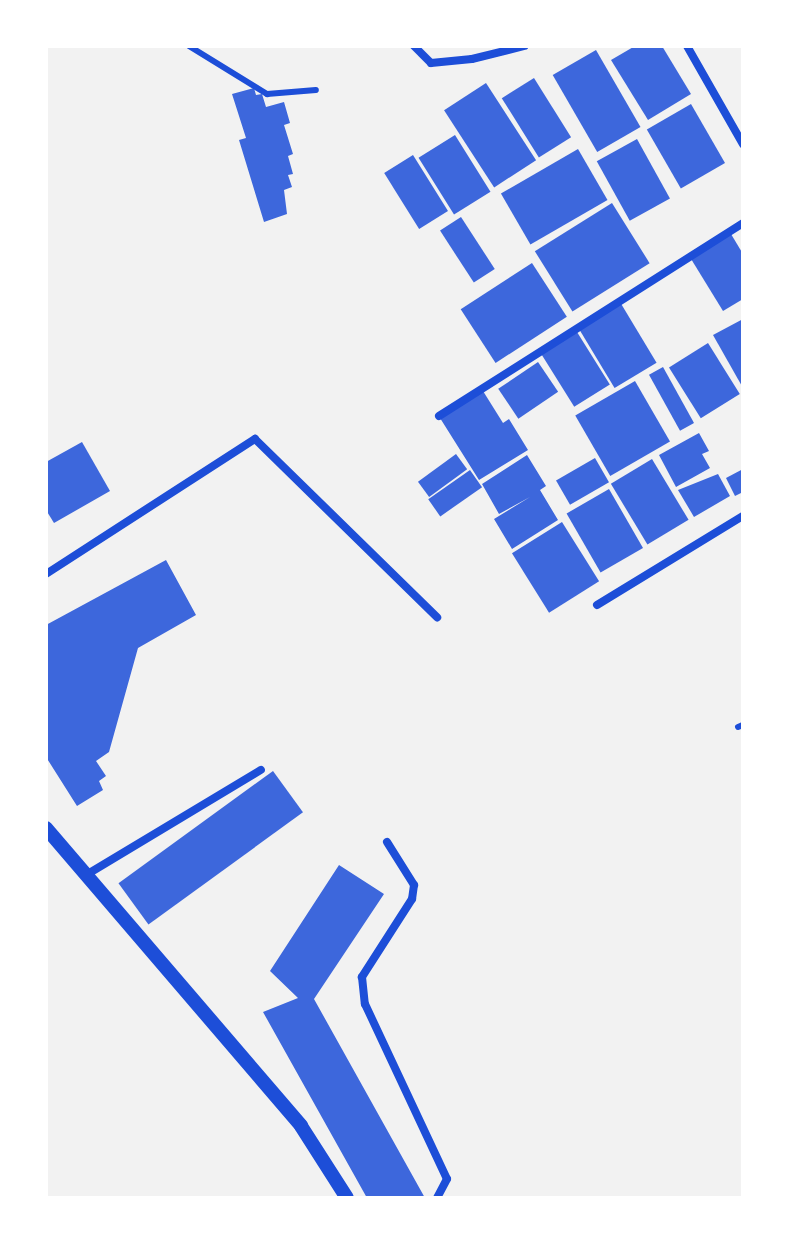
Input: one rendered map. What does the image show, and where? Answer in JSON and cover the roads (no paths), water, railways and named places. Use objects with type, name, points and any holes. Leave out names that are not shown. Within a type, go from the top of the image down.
[{"type":"street","points":[[414,46],[431,63],[472,59],[524,46]]},
{"type":"street","points":[[687,46],[743,144]]},
{"type":"street","points":[[439,416],[743,223]]},
{"type":"street","points":[[46,574],[255,439],[437,617]]},
{"type":"street","points":[[597,605],[743,516]]},
{"type":"street","points":[[86,875],[261,770]]},
{"type":"street","points":[[46,828],[301,1126],[347,1198]]},
{"type":"street","points":[[387,842],[414,885],[412,899],[362,977],[365,1004],[447,1179],[437,1198]]},
{"type":"lane","points":[[189,46],[267,94],[316,90]]}]
